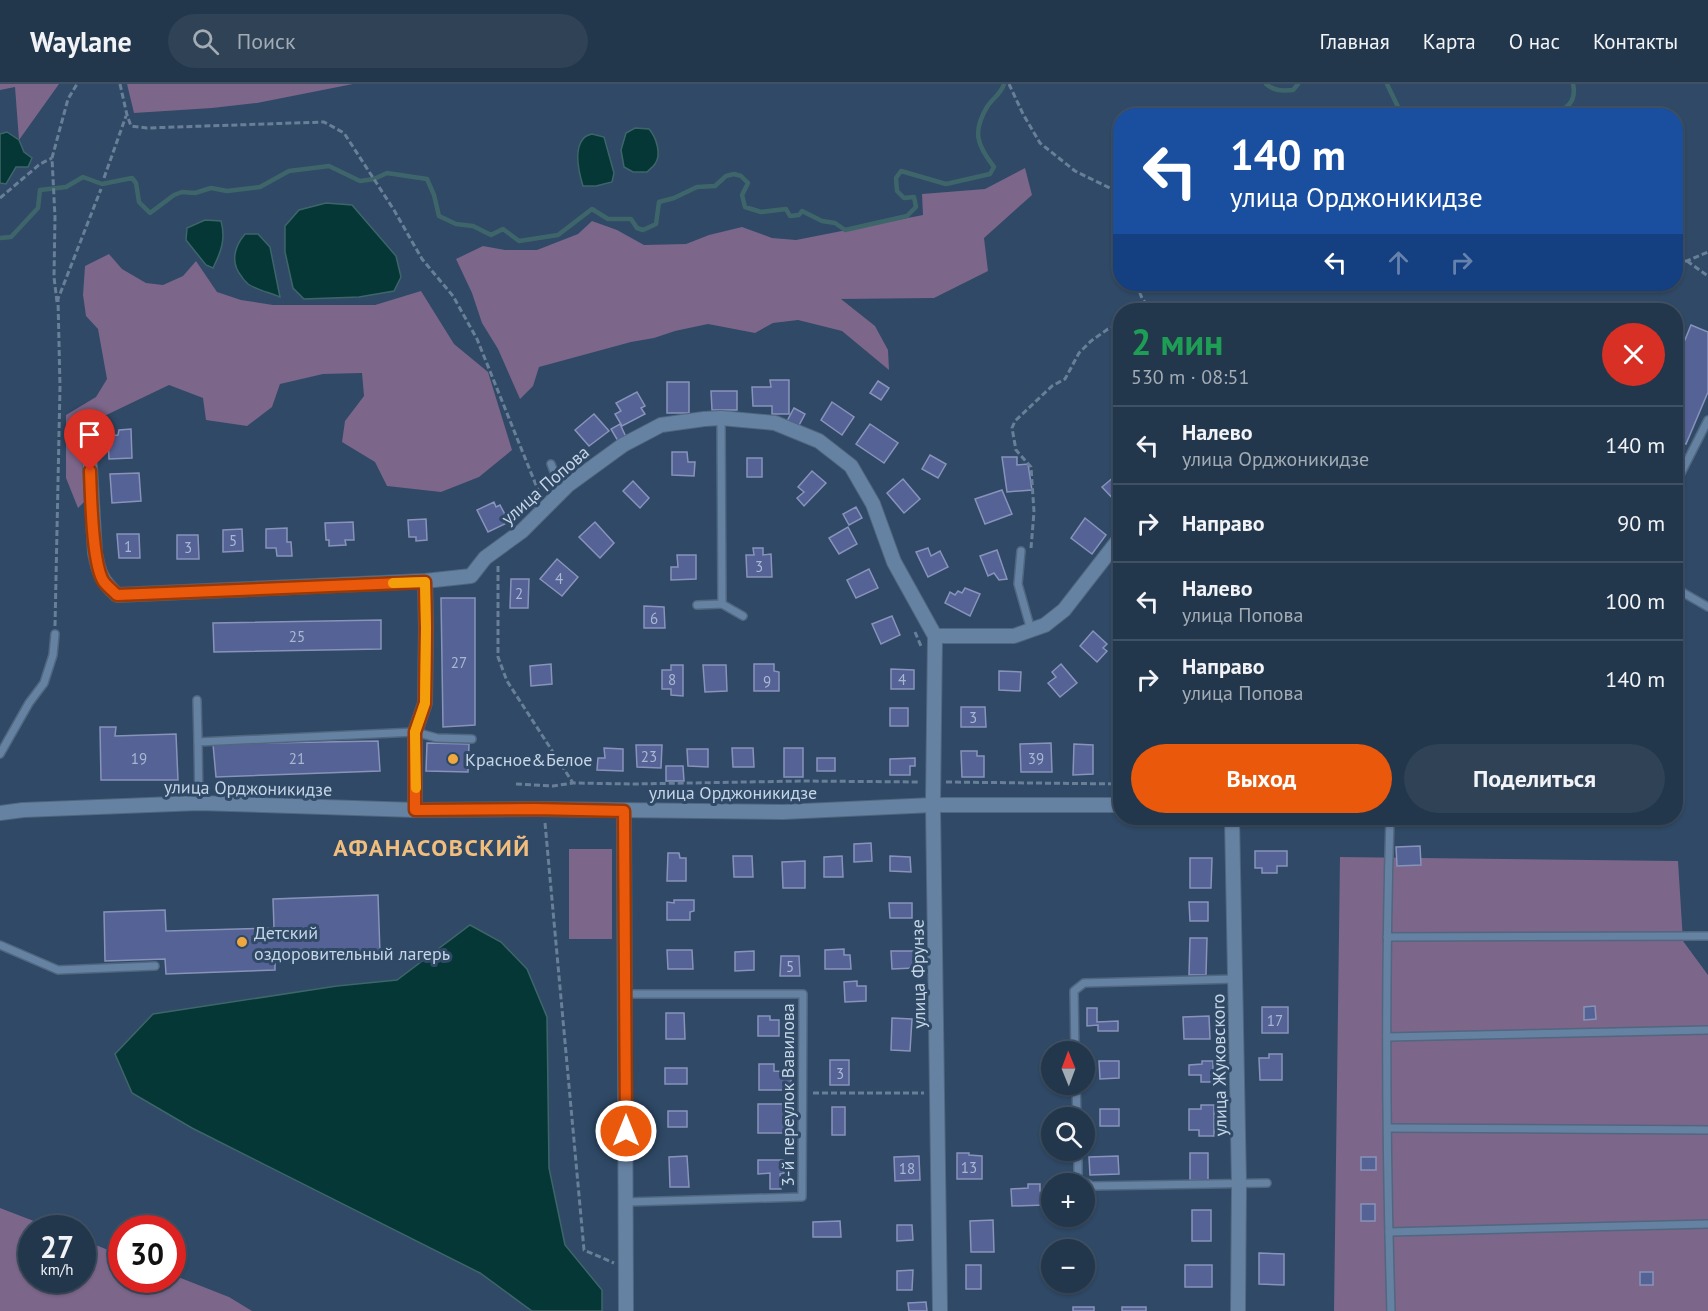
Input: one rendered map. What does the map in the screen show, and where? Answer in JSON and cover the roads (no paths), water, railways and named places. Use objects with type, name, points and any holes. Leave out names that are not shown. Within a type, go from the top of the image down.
[{"type":"street","name":"улица Попова","points":[[88,433],[97,562],[103,581],[117,595],[425,582],[471,576],[484,558],[522,531],[568,485],[623,445],[661,425],[704,418],[775,423],[819,441],[851,466],[873,504],[894,562],[935,636]]},
{"type":"street","points":[[935,636],[1014,636],[1045,625],[1064,610],[1113,547]]},
{"type":"street","points":[[415,810],[415,732],[425,703],[425,582]]},
{"type":"street","name":"улица Фрунзе","points":[[935,636],[930,782],[933,805],[940,1311]]},
{"type":"street","name":"улица Орджоникидзе","points":[[0,813],[22,810],[199,803],[415,810],[783,812],[933,805],[1113,805]]},
{"type":"street","points":[[624,811],[626,1311]]},
{"type":"street","name":"улица Жуковского","points":[[1232,825],[1239,1184],[1238,1311]]},
{"type":"lane","points":[[720,418],[722,604]]},
{"type":"lane","points":[[1683,469],[1708,420]]},
{"type":"lane","points":[[551,464],[562,492]]},
{"type":"lane","points":[[1021,551],[1018,584],[1031,630]]},
{"type":"lane","points":[[1683,593],[1708,607]]},
{"type":"lane","points":[[697,605],[722,604],[743,616]]},
{"type":"lane","points":[[0,754],[29,703],[44,683],[53,655],[55,634]]},
{"type":"lane","points":[[197,700],[199,803]]},
{"type":"lane","points":[[198,742],[415,732],[437,738],[472,739]]},
{"type":"lane","points":[[1390,825],[1387,1037],[1391,1311]]},
{"type":"lane","points":[[1387,937],[1708,936]]},
{"type":"lane","points":[[0,945],[58,970],[155,966]]},
{"type":"lane","points":[[1075,1041],[1074,991],[1084,983],[1236,979]]},
{"type":"lane","name":"3-й переулок Вавилова","points":[[625,994],[803,994],[802,1197],[627,1202]]},
{"type":"lane","points":[[1387,1037],[1708,1030]]},
{"type":"lane","points":[[1388,1128],[1708,1130]]},
{"type":"lane","points":[[1078,1161],[1078,1179],[1092,1186],[1266,1184]]},
{"type":"lane","points":[[1389,1232],[1708,1224]]},
{"type":"waterway","points":[[0,238],[11,237],[38,208],[40,190],[66,187],[83,177],[102,184],[132,178],[136,183],[139,202],[150,213],[174,195],[182,192],[195,193],[211,188],[227,191],[260,187],[289,171],[329,166],[360,181],[374,179],[387,173],[427,179],[439,216],[456,224],[473,226],[491,235],[503,229],[519,241],[558,235],[592,209],[608,219],[631,219],[637,228],[643,230],[656,224],[659,202],[697,187],[715,186],[726,176],[734,174],[741,176],[748,183],[742,195],[745,207],[761,212],[786,209],[790,216],[799,215],[802,211],[822,221],[835,223],[845,230],[907,216],[916,207],[914,197],[904,198],[897,191],[896,178],[901,171],[946,184],[990,174],[994,167],[980,145],[979,124],[987,107],[1004,84]]},
{"type":"waterway","points":[[1266,84],[1275,89],[1285,90],[1293,90],[1298,84]]},
{"type":"waterway","points":[[1387,84],[1399,108]]},
{"type":"waterway","points":[[1565,108],[1570,104],[1574,95],[1573,84]]},
{"type":"place","name":"Красное&Белое","points":[[453,759]]},
{"type":"place","name":"Детский оздоровительный лагерь","points":[[242,942]]},
{"type":"district","name":"АФАНАСОВСКИЙ","points":[[432,847]]}]
